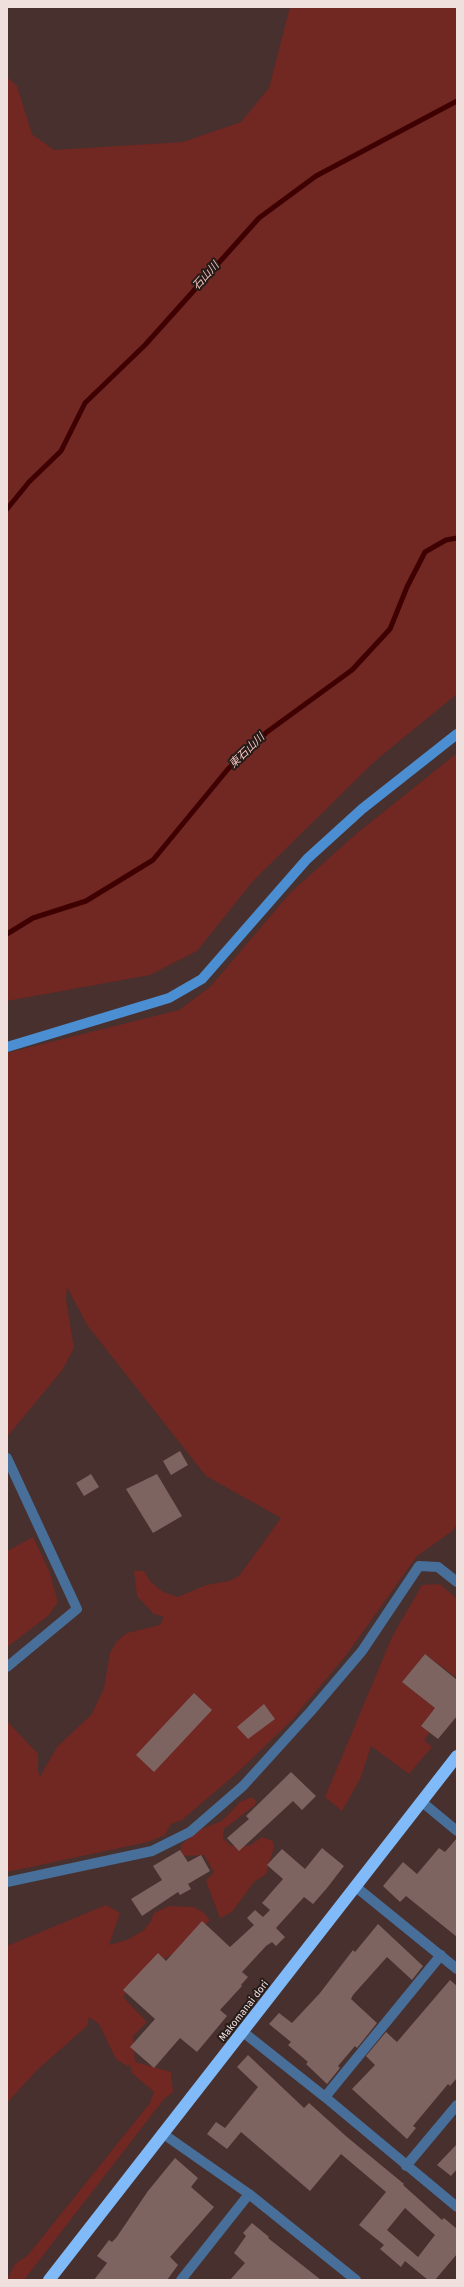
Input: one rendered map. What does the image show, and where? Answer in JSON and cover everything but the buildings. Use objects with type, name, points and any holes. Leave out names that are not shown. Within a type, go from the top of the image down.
[{"type":"highway","name":"Makomanai dori","points":[[49,2280],[457,1756]]},
{"type":"street","points":[[7,1047],[169,998],[202,979],[307,859],[362,809],[457,734]]},
{"type":"street","points":[[7,1458],[77,1609],[7,1667]]},
{"type":"street","points":[[7,1882],[152,1852],[190,1832],[243,1786],[311,1711],[362,1651],[419,1566],[438,1567],[457,1582]]},
{"type":"street","points":[[422,1802],[457,1832]]},
{"type":"street","points":[[356,1886],[457,1969]]},
{"type":"street","points":[[325,2097],[441,1955]]},
{"type":"street","points":[[243,2032],[325,2097],[457,2207]]},
{"type":"street","points":[[406,2166],[457,2105]]},
{"type":"street","points":[[162,2133],[249,2194],[356,2280]]},
{"type":"street","points":[[182,2280],[249,2194]]},
{"type":"shaded area","points":[[290,7],[457,7],[457,694],[375,761],[253,881],[197,951],[150,975],[7,1001],[7,77],[17,86],[32,134],[54,150],[183,142],[241,122],[269,88]]},
{"type":"shaded area","points":[[457,753],[457,1524],[451,1532],[417,1556],[347,1654],[292,1720],[237,1773],[182,1820],[171,1824],[165,1835],[148,1842],[7,1872],[7,1721],[38,1754],[38,1771],[40,1777],[57,1747],[92,1714],[104,1688],[110,1653],[117,1641],[127,1633],[160,1625],[164,1617],[154,1614],[137,1596],[134,1571],[144,1571],[150,1581],[163,1592],[178,1597],[206,1585],[229,1581],[239,1576],[281,1518],[206,1476],[87,1325],[67,1287],[66,1300],[74,1348],[63,1369],[7,1437],[7,1053],[179,1010],[210,987],[291,892],[356,834]]},
{"type":"shaded area","points":[[33,1537],[49,1571],[58,1602],[48,1616],[7,1647],[7,1551]]},
{"type":"shaded area","points":[[440,1584],[457,1599],[457,1678],[425,1654],[402,1682],[435,1708],[421,1726],[430,1732],[424,1740],[432,1747],[409,1774],[371,1746],[361,1777],[342,1811],[325,1797],[392,1637],[422,1585]]},
{"type":"shaded area","points":[[252,1797],[256,1801],[255,1805],[224,1829],[223,1838],[231,1846],[249,1846],[262,1837],[273,1841],[274,1847],[266,1874],[254,1882],[232,1912],[220,1918],[206,1881],[214,1872],[204,1855],[180,1856],[181,1845],[199,1830],[222,1821],[240,1802]]},
{"type":"shaded area","points":[[106,1905],[120,1913],[109,1945],[127,1940],[144,1930],[151,1921],[154,1913],[169,1906],[194,1907],[203,1912],[210,1920],[181,1950],[167,1957],[142,1975],[123,1997],[147,2022],[133,2036],[135,2062],[171,2072],[173,2092],[164,2099],[24,2280],[7,2280],[15,2264],[28,2255],[150,2103],[154,2092],[132,2073],[130,2065],[127,2066],[116,2059],[99,2024],[89,2017],[87,2026],[37,2070],[7,2103],[7,1946]]},
{"type":"waterway","name":"石山川","points":[[7,509],[29,482],[61,451],[85,403],[145,345],[259,218],[316,176],[457,101]]},
{"type":"waterway","name":"東石山川","points":[[7,934],[33,918],[86,901],[153,860],[228,769],[267,732],[352,670],[390,629],[407,587],[425,552],[446,540],[457,538]]}]
